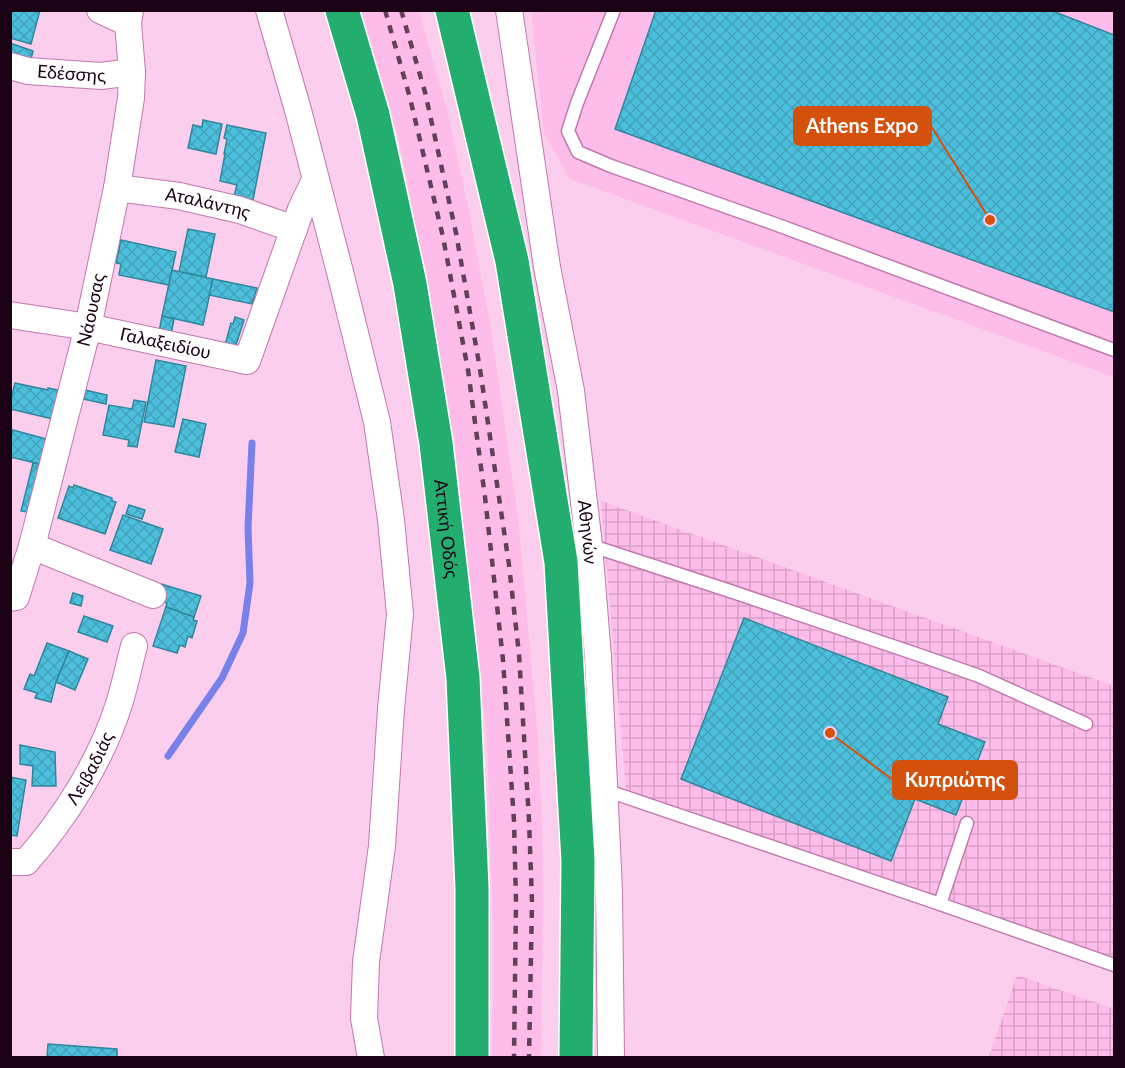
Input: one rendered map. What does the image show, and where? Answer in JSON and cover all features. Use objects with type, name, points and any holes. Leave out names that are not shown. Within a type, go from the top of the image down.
[{"type":"highway","name":"Αττική Οδός","points":[[342,10],[373,114],[410,284],[436,443],[463,678],[472,888],[472,1058]]},
{"type":"highway","points":[[452,10],[512,261],[561,561],[578,861],[576,1058]]},
{"type":"street","points":[[100,10],[129,17]]},
{"type":"street","points":[[269,10],[298,111],[377,422],[400,614],[382,846],[366,962],[364,1018],[371,1058]]},
{"type":"street","name":"Αθηνών","points":[[509,10],[547,267],[571,391],[589,545],[598,657],[609,890],[611,1058]]},
{"type":"street","name":"Νάουσας","points":[[10,598],[16,597],[32,546],[88,327],[117,188],[131,99],[129,17]]},
{"type":"street","name":"Εδέσσης","points":[[10,66],[28,71],[101,76],[132,72]]},
{"type":"street","points":[[294,229],[315,180]]},
{"type":"street","name":"Αταλάντης","points":[[117,188],[179,196],[230,208],[294,229]]},
{"type":"street","name":"Γαλαξειδίου","points":[[12,321],[88,327],[247,361],[294,229]]},
{"type":"street","points":[[32,546],[153,595]]},
{"type":"street","name":"Λειβαδιάς","points":[[10,862],[26,862],[46,839],[92,767],[107,737],[119,704],[134,646]]},
{"type":"lane","points":[[614,10],[568,131],[578,152],[1114,350]]},
{"type":"lane","points":[[589,545],[979,676],[1086,724]]},
{"type":"lane","points":[[604,790],[940,903],[1114,965]]},
{"type":"lane","points":[[940,903],[967,823]]},
{"type":"shaded area","points":[[361,11],[419,11],[448,114],[491,329],[519,525],[538,740],[543,906],[541,1057],[492,1057],[494,949],[487,741],[459,488],[437,338],[400,145]]},
{"type":"shaded area","points":[[531,11],[1114,11],[1114,377],[570,179],[544,133]]},
{"type":"shaded area","points":[[601,501],[1114,686],[1114,971],[627,802]]},
{"type":"shaded area","points":[[1017,975],[1114,1009],[1114,1057],[989,1057]]},
{"type":"building","points":[[10,10],[40,10],[31,44],[10,38]]},
{"type":"building","points":[[656,10],[1050,10],[1114,35],[1114,312],[615,129]]},
{"type":"building","points":[[10,43],[33,51],[30,63],[10,57]]},
{"type":"building","points":[[203,120],[222,124],[216,154],[188,148],[193,125],[202,127]]},
{"type":"building","points":[[227,125],[266,133],[253,200],[234,196],[237,185],[220,181]]},
{"type":"building","points":[[188,229],[215,234],[206,277],[179,272]]},
{"type":"building","points":[[121,240],[176,252],[169,285],[119,275],[121,264],[116,263]]},
{"type":"building","points":[[172,270],[213,279],[203,325],[162,316]]},
{"type":"building","points":[[213,279],[257,288],[252,304],[209,295]]},
{"type":"building","points":[[162,316],[174,319],[171,335],[159,332]]},
{"type":"building","points":[[235,317],[244,320],[235,348],[225,345]]},
{"type":"building","points":[[156,360],[186,366],[174,427],[144,422]]},
{"type":"building","points":[[15,383],[58,390],[53,419],[10,409]]},
{"type":"building","points":[[85,390],[107,395],[106,404],[83,399]]},
{"type":"building","points":[[134,400],[146,402],[137,447],[128,446],[129,440],[103,435],[109,405],[132,409]]},
{"type":"building","points":[[183,419],[206,424],[199,457],[175,452]]},
{"type":"building","points":[[13,430],[50,440],[44,465],[10,457],[10,439]]},
{"type":"building","points":[[33,463],[44,465],[32,513],[21,511]]},
{"type":"building","points":[[74,485],[112,498],[112,501],[116,502],[105,534],[58,518],[69,486],[73,488]]},
{"type":"building","points":[[129,505],[145,510],[142,519],[126,514]]},
{"type":"building","points":[[123,515],[163,529],[151,564],[110,550]]},
{"type":"building","points":[[161,584],[201,596],[194,617],[166,607],[167,603],[156,600]]},
{"type":"building","points":[[73,593],[83,596],[81,606],[70,603]]},
{"type":"building","points":[[166,607],[194,617],[193,620],[197,621],[192,638],[188,636],[185,647],[180,645],[177,653],[153,646]]},
{"type":"building","points":[[84,616],[113,626],[107,642],[78,632]]},
{"type":"building","points":[[744,618],[948,697],[938,724],[985,742],[956,815],[915,799],[891,861],[681,779]]},
{"type":"building","points":[[47,643],[69,651],[56,682],[51,702],[35,698],[37,693],[24,689],[30,674],[34,676]]},
{"type":"building","points":[[69,651],[88,659],[75,690],[56,682]]},
{"type":"building","points":[[20,745],[55,752],[56,786],[32,786],[33,766],[20,764]]},
{"type":"building","points":[[10,777],[26,780],[17,836],[10,835]]},
{"type":"building","points":[[48,1044],[117,1049],[117,1058],[47,1058]]},
{"type":"waterway","points":[[168,756],[222,678],[243,633],[250,583],[248,528],[252,443]]},
{"type":"railway","points":[[385,10],[410,98],[443,237],[468,370],[485,497],[503,660],[514,821],[516,902],[514,1058]]},
{"type":"railway","points":[[401,10],[425,92],[456,233],[480,369],[509,565],[519,654],[529,820],[532,902],[529,1058]]},
{"type":"place","name":"Athens Expo","points":[[990,220]]},
{"type":"place","name":"Κυπριώτης","points":[[830,733]]}]
